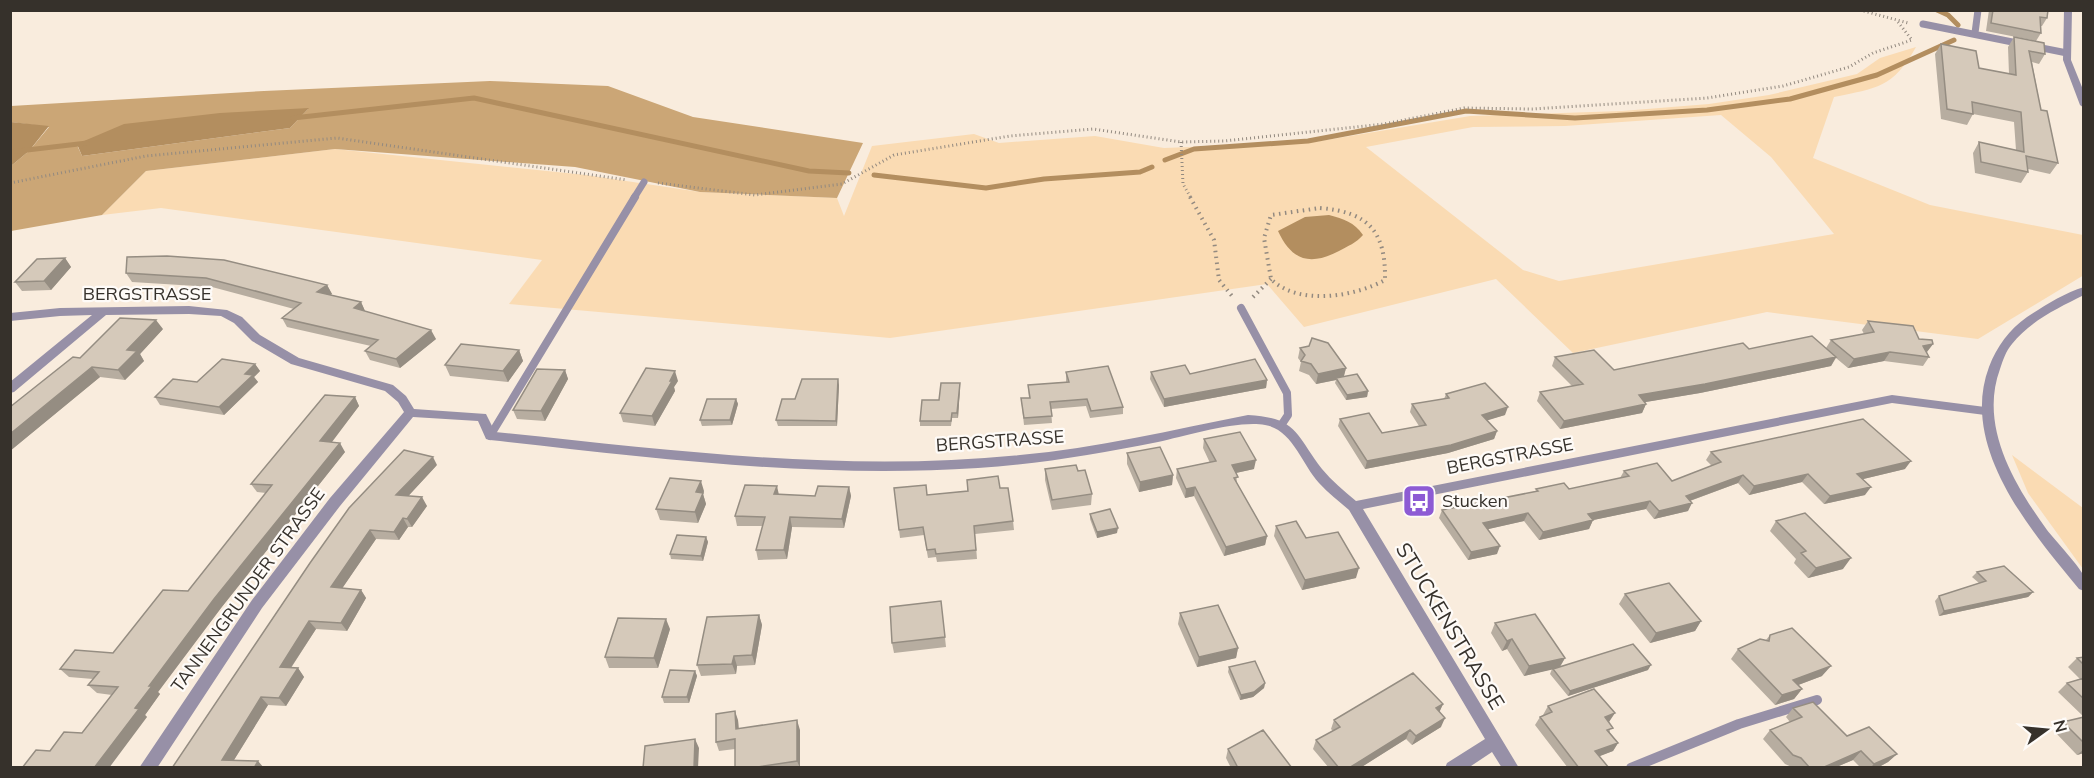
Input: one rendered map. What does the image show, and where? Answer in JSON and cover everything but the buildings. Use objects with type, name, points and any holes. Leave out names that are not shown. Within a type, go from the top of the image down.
[{"type":"street","points":[[2068,10],[2067,53],[2078,96],[2084,105]]},
{"type":"street","points":[[2084,290],[2039,314],[2017,332],[2000,352],[1990,378],[1985,411],[1995,450],[2013,489],[2050,544],[2084,585]]},
{"type":"street","points":[[10,389],[105,311]]},
{"type":"street","name":"BERGSTRASSE","points":[[10,317],[105,311],[222,313],[238,320],[256,338],[295,361],[389,388],[402,399],[410,413]]},
{"type":"street","name":"BERGSTRASSE","points":[[1354,506],[1892,399],[1985,411]]},
{"type":"street","points":[[410,413],[482,417],[490,436]]},
{"type":"street","name":"TANNENGRUNDER STRASSE","points":[[147,768],[257,604],[335,502],[410,413]]},
{"type":"street","name":"BERGSTRASSE","points":[[490,436],[736,461],[956,464],[1079,453],[1248,419],[1270,419],[1282,424]]},
{"type":"street","points":[[1282,424],[1301,446],[1318,473],[1354,506]]},
{"type":"street","name":"STUCKENSTRASSE","points":[[1354,506],[1494,742],[1512,768]]},
{"type":"street","points":[[1453,768],[1494,742]]},
{"type":"lane","points":[[1975,33],[1978,10]]},
{"type":"lane","points":[[1923,24],[2067,53]]},
{"type":"lane","points":[[490,436],[644,182]]},
{"type":"lane","points":[[1241,308],[1287,393],[1288,415],[1282,424]]},
{"type":"lane","points":[[1631,768],[1738,724],[1817,700]]},
{"type":"path","points":[[10,183],[146,156],[337,138],[644,182],[755,195],[842,184],[894,155],[1010,136],[1093,129],[1181,142],[1308,133],[1384,124],[1464,108],[1532,109],[1635,103],[1707,98],[1783,86],[1849,67],[1873,53],[1912,39],[1898,22],[1860,10]]},
{"type":"path","points":[[1181,142],[1183,184],[1214,240],[1220,280]]},
{"type":"path","points":[[1310,208],[1348,212],[1366,220],[1377,233],[1384,248],[1385,280],[1374,288],[1318,295],[1285,291],[1271,279],[1265,252],[1265,225],[1271,215],[1280,212],[1310,208]]},
{"type":"path","points":[[1241,308],[1271,279]]},
{"type":"shaded area","points":[[1916,47],[1900,71],[1882,84],[1834,97],[1813,158],[1930,205],[2083,235],[2084,275],[1978,339],[1767,312],[1573,353],[1496,279],[1304,327],[1267,284],[890,338],[509,304],[542,260],[161,208],[102,215],[146,171],[335,149],[586,175],[700,192],[837,198],[844,216],[872,146],[974,134],[999,143],[1095,136],[1164,148],[1314,142],[1470,116],[1622,111],[1709,104],[1769,95],[1857,74],[1880,58]],"holes":[[[1721,115],[1771,157],[1834,234],[1559,281],[1523,270],[1366,147],[1473,127],[1565,126]]]},
{"type":"shaded area","points":[[490,81],[608,86],[693,117],[863,143],[837,198],[700,192],[575,167],[335,149],[146,171],[102,215],[11,231],[11,166],[29,151],[49,127],[11,122],[11,106]],"holes":[[[308,109],[290,128],[82,156],[77,145]]]},
{"type":"shaded area","points":[[309,108],[290,128],[82,156],[77,144],[124,124],[220,113]]},
{"type":"shaded area","points":[[11,122],[49,126],[29,151],[11,166]]},
{"type":"shaded area","points":[[1329,215],[1348,222],[1363,235],[1329,256],[1311,259],[1303,258],[1289,249],[1278,231],[1305,217]]},
{"type":"shaded area","points":[[2012,455],[2083,508],[2083,569],[2028,493]]},
{"type":"waterway","points":[[1937,10],[1948,15],[1958,25]]},
{"type":"waterway","points":[[1165,160],[1194,149],[1308,141],[1466,111],[1575,118],[1707,110],[1790,99],[1877,75],[1954,40]]},
{"type":"waterway","points":[[293,118],[474,98],[809,171],[849,173]]},
{"type":"waterway","points":[[10,152],[87,143]]},
{"type":"waterway","points":[[874,175],[986,188],[1044,179],[1140,172],[1152,167]]},
{"type":"place","name":"Stucken","points":[[1419,501]]}]
